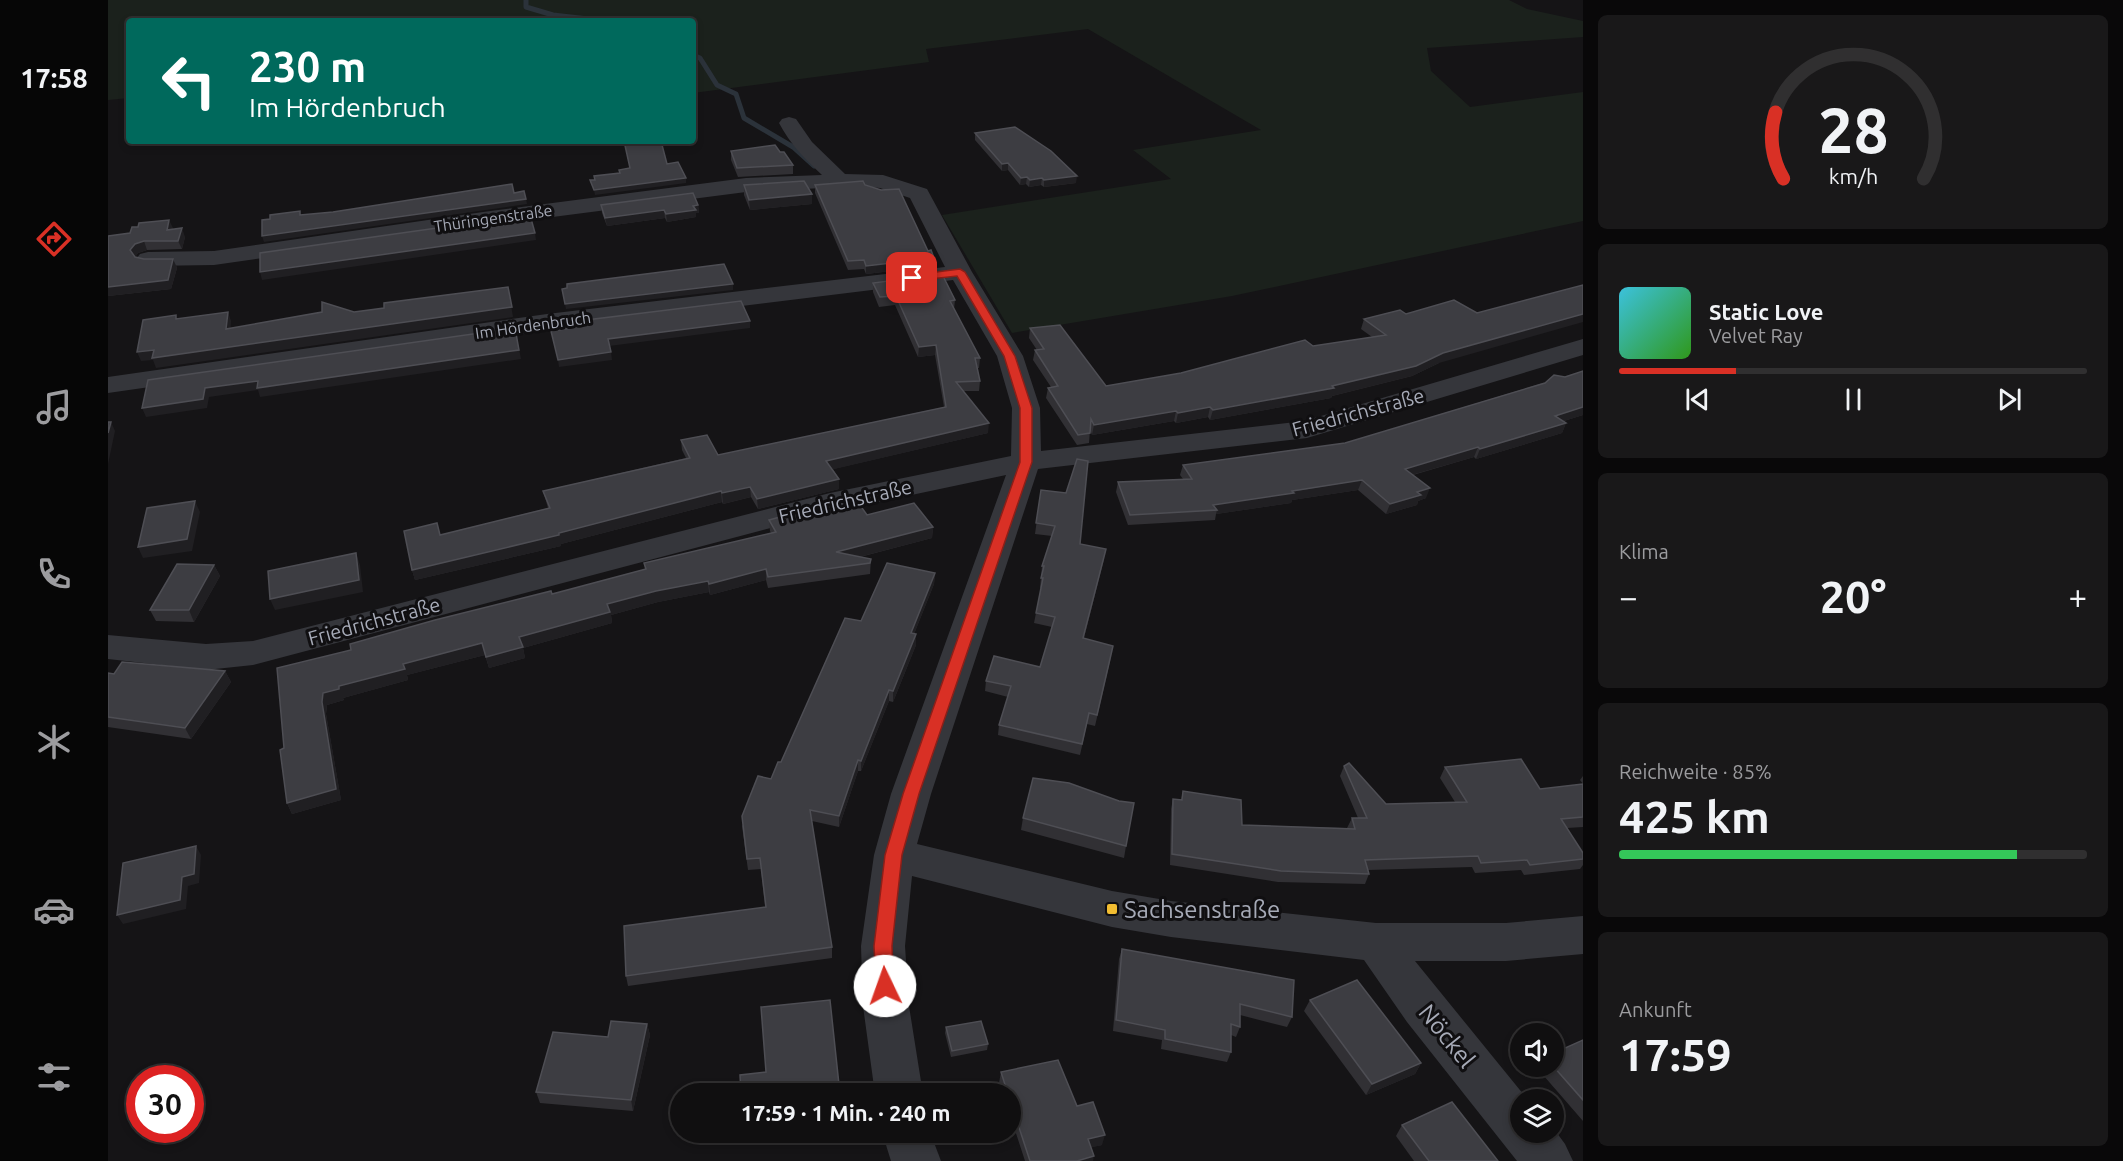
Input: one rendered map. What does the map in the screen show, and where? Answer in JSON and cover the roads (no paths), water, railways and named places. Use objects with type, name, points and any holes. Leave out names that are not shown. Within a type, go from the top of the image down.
[{"type":"street","points":[[789,123],[802,146],[838,179]]},
{"type":"street","name":"Thüringenstraße","points":[[148,259],[214,258],[736,186],[838,179],[883,182],[919,194],[960,272],[1010,356],[1026,408],[1026,462],[911,794],[894,855],[883,946],[886,1006],[897,1083]]},
{"type":"street","name":"Im Hördenbruch","points":[[108,386],[547,322],[960,272]]},
{"type":"street","name":"Friedrichstraße","points":[[108,647],[206,657],[253,653],[830,502],[1026,462],[1307,429],[1583,347]]},
{"type":"street","points":[[894,855],[1112,909],[1172,919],[1376,942],[1506,942],[1583,935]]},
{"type":"street","name":"Nöckel","points":[[1376,942],[1424,1007],[1510,1114]]},
{"type":"street","points":[[910,1143],[916,1161]]},
{"type":"street","points":[[1534,1143],[1548,1161]]},
{"type":"waterway","points":[[526,0],[526,7],[553,15],[580,18]]},
{"type":"waterway","points":[[696,56],[700,58],[717,85],[736,94],[744,118],[793,147],[814,166]]},
{"type":"place","name":"Sachsenstraße","points":[[1112,909]]}]
